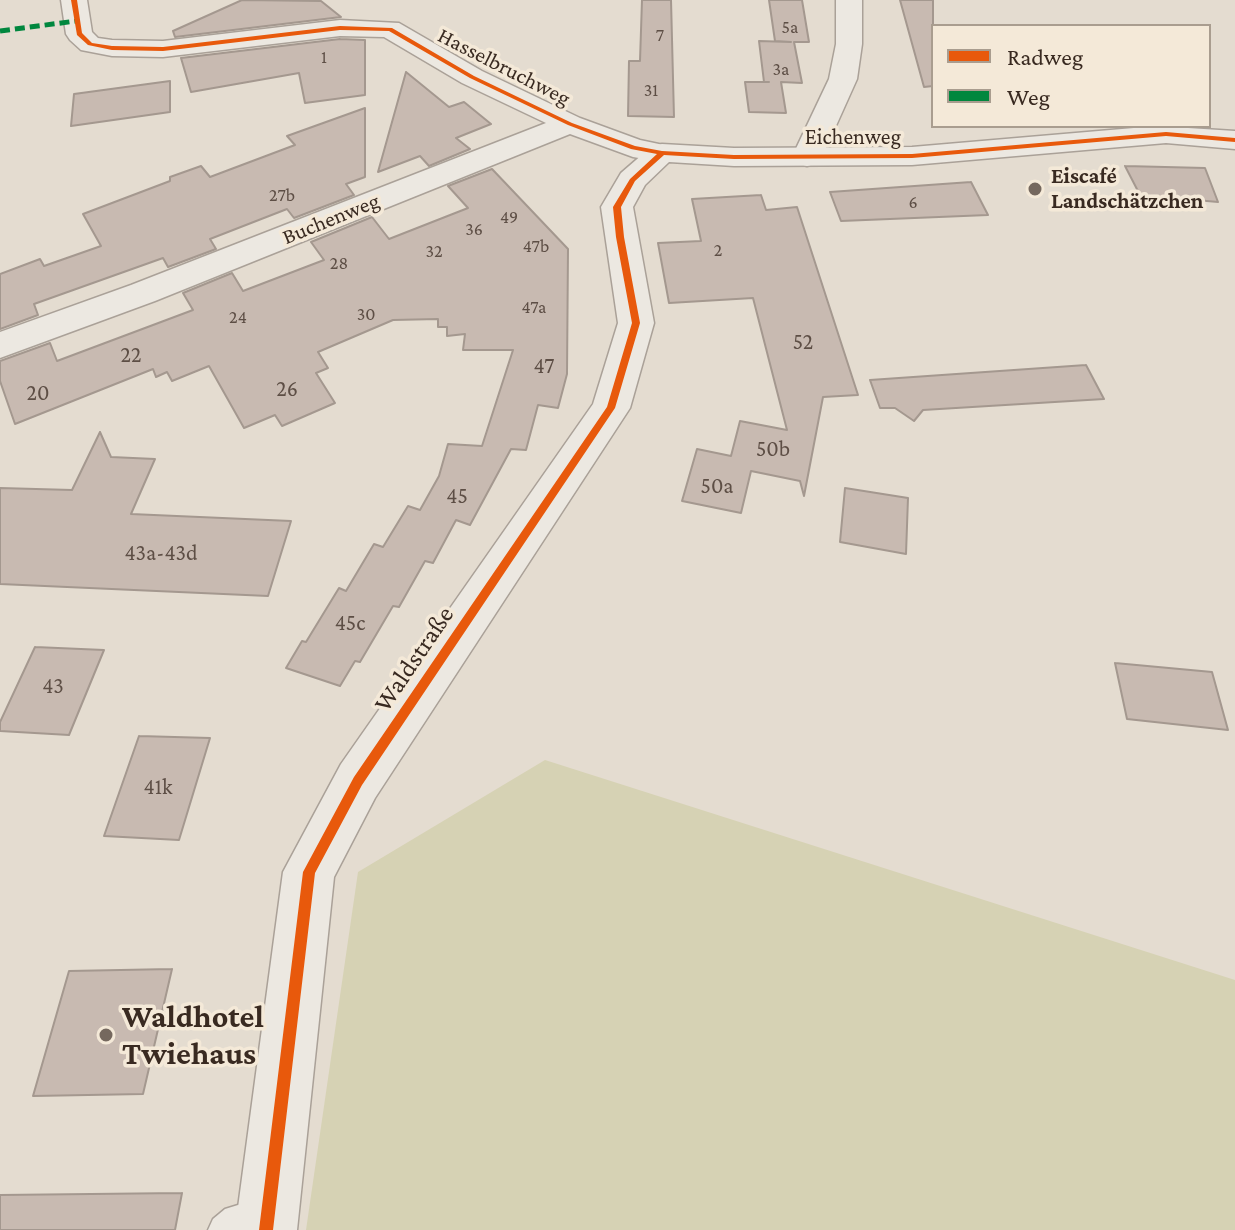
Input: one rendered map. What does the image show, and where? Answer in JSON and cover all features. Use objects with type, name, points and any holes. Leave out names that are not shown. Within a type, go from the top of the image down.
[{"type":"street","name":"Hasselbruchweg","points":[[74,0],[79,34],[90,44],[112,48],[163,49],[340,28],[389,16],[472,77],[570,124]]},
{"type":"street","points":[[807,157],[843,79],[849,44],[849,0]]},
{"type":"street","points":[[570,124],[633,148],[662,153]]},
{"type":"street","name":"Buchenweg","points":[[0,345],[143,293],[570,124]]},
{"type":"street","name":"Eichenweg","points":[[662,153],[912,156],[1166,134],[1235,140]]},
{"type":"street","name":"Waldstraße","points":[[253,1224],[309,872],[358,781],[611,408],[636,323],[617,207],[632,180],[662,153]]},
{"type":"shaded area","points":[[545,760],[1235,980],[1235,1230],[306,1230],[358,872]]},
{"type":"building","points":[[242,0],[321,1],[341,17],[175,37],[173,31]]},
{"type":"building","points":[[642,0],[671,0],[674,117],[628,116],[629,61],[640,61]]},
{"type":"building","points":[[769,0],[802,0],[809,42],[794,42],[802,83],[781,82],[786,113],[749,112],[745,82],[764,82],[759,41],[791,42],[775,41]]},
{"type":"building","points":[[900,0],[933,0],[931,86],[924,87]]},
{"type":"building","points":[[340,39],[365,40],[365,95],[305,103],[299,73],[191,92],[181,58]]},
{"type":"building","points":[[406,72],[449,107],[464,102],[491,124],[456,138],[470,149],[429,166],[420,156],[378,172]]},
{"type":"building","points":[[170,81],[170,112],[71,126],[74,94]]},
{"type":"building","points":[[365,108],[365,177],[346,184],[354,195],[294,218],[287,209],[210,239],[216,249],[168,267],[163,258],[34,304],[38,315],[0,329],[0,274],[40,259],[44,266],[101,246],[83,214],[201,166],[210,177],[295,145],[287,136]]},
{"type":"building","points":[[1125,166],[1205,168],[1218,202],[1140,195]]},
{"type":"building","points":[[492,169],[568,249],[567,374],[558,408],[538,405],[526,450],[511,449],[470,525],[456,520],[433,563],[425,561],[399,607],[393,606],[360,662],[355,661],[340,686],[286,668],[339,588],[346,591],[374,544],[383,547],[408,506],[420,510],[439,476],[448,444],[482,446],[513,350],[463,350],[465,334],[447,336],[447,327],[438,327],[438,319],[393,320],[318,352],[328,368],[316,373],[335,403],[282,426],[275,415],[244,428],[209,366],[172,381],[167,372],[156,377],[153,369],[15,424],[0,381],[0,361],[50,343],[57,361],[193,310],[183,293],[232,273],[243,291],[324,260],[311,242],[372,217],[389,239],[468,208],[448,186]]},
{"type":"building","points":[[971,182],[988,215],[841,221],[830,192]]},
{"type":"building","points":[[761,195],[766,210],[797,207],[858,395],[823,397],[804,496],[800,481],[751,471],[741,513],[682,501],[697,449],[731,456],[740,421],[787,430],[753,298],[669,303],[658,243],[701,241],[692,199]]},
{"type":"building","points":[[1086,365],[1104,399],[923,410],[914,421],[895,408],[880,408],[870,380]]},
{"type":"building","points":[[100,432],[111,457],[155,459],[131,514],[291,521],[268,596],[0,584],[0,488],[72,490]]},
{"type":"building","points":[[845,488],[908,498],[906,554],[840,542]]},
{"type":"building","points":[[35,647],[104,650],[69,735],[0,731],[0,722]]},
{"type":"building","points":[[1115,663],[1212,672],[1228,730],[1127,719]]},
{"type":"building","points":[[139,736],[210,738],[179,840],[104,836]]},
{"type":"building","points":[[172,969],[143,1094],[33,1096],[69,971]]},
{"type":"building","points":[[182,1193],[175,1230],[0,1230],[0,1195]]},
{"type":"marked path","points":[[0,31],[76,21]]},
{"type":"cycle path","points":[[74,0],[79,34],[90,44],[112,48],[163,49],[340,28],[390,29],[472,77],[570,124],[633,148],[662,153],[734,157],[912,156],[1166,134],[1235,140]]},
{"type":"cycle path","points":[[266,1230],[309,872],[358,781],[611,408],[636,323],[617,207],[632,180],[662,153]]},
{"type":"place","name":"Eiscafé Landschätzchen","points":[[1035,189]]},
{"type":"place","name":"Waldhotel Twiehaus","points":[[106,1035]]}]
